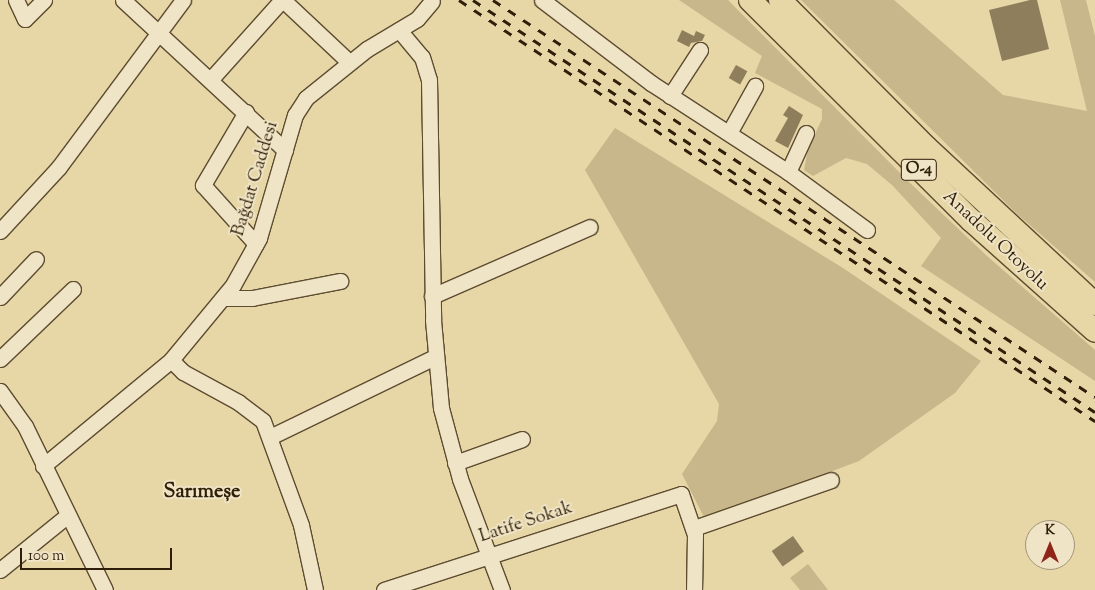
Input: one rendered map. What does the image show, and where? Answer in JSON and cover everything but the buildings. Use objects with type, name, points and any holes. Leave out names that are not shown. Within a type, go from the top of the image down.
[{"type":"highway","name":"Anadolu Otoyolu","points":[[750,0],[971,220],[1095,331]]},
{"type":"highway","name":"Anadolu Otoyolu","points":[[780,0],[926,147],[1095,304]]},
{"type":"street","points":[[16,0],[25,19],[44,0]]},
{"type":"street","points":[[122,0],[158,34],[211,79],[285,150]]},
{"type":"street","points":[[0,231],[59,167],[183,0]]},
{"type":"street","points":[[211,79],[283,0],[349,62]]},
{"type":"street","points":[[542,0],[670,96],[788,172],[868,230]]},
{"type":"street","name":"Bağdat Caddesi","points":[[43,466],[171,360],[223,298],[256,244],[299,106],[322,82],[422,14],[432,1]]},
{"type":"street","points":[[399,30],[422,57],[429,80],[432,296],[435,356],[441,408],[455,463],[502,590]]},
{"type":"street","points":[[670,96],[700,50]]},
{"type":"street","points":[[729,133],[755,86]]},
{"type":"street","points":[[246,112],[203,186],[256,244]]},
{"type":"street","points":[[788,172],[806,133]]},
{"type":"street","points":[[432,296],[590,227]]},
{"type":"street","points":[[0,297],[36,260]]},
{"type":"street","points":[[223,298],[252,298],[340,281]]},
{"type":"street","points":[[0,359],[73,289]]},
{"type":"street","points":[[270,437],[435,356]]},
{"type":"street","points":[[171,360],[183,372],[249,409],[263,421],[302,525],[315,590]]},
{"type":"street","points":[[0,391],[25,426],[105,590]]},
{"type":"street","points":[[455,463],[522,439]]},
{"type":"street","points":[[691,588],[694,528],[831,480]]},
{"type":"street","name":"Latife Sokak","points":[[384,590],[488,554],[681,494],[694,528]]},
{"type":"street","points":[[0,570],[68,514]]},
{"type":"shaded area","points":[[679,0],[728,0],[909,182],[987,256],[1095,350],[1095,381],[921,266],[941,238],[893,186],[867,164],[846,158],[813,176],[804,170],[808,149],[822,119],[822,109],[755,73],[762,56]]},
{"type":"shaded area","points":[[801,0],[894,0],[1003,95],[1087,111],[1060,0],[1086,0],[1095,36],[1095,282],[1016,213]]},
{"type":"shaded area","points":[[615,128],[843,268],[981,361],[955,393],[859,461],[705,519],[682,474],[717,421],[719,404],[585,170]]},
{"type":"shaded area","points":[[808,564],[828,590],[800,590],[790,578]]},
{"type":"railway","points":[[459,0],[1095,421]]},
{"type":"railway","points":[[473,0],[1095,412]]},
{"type":"railway","points":[[493,0],[1095,397]]},
{"type":"district","name":"Sarımeşe","points":[[202,492]]}]
